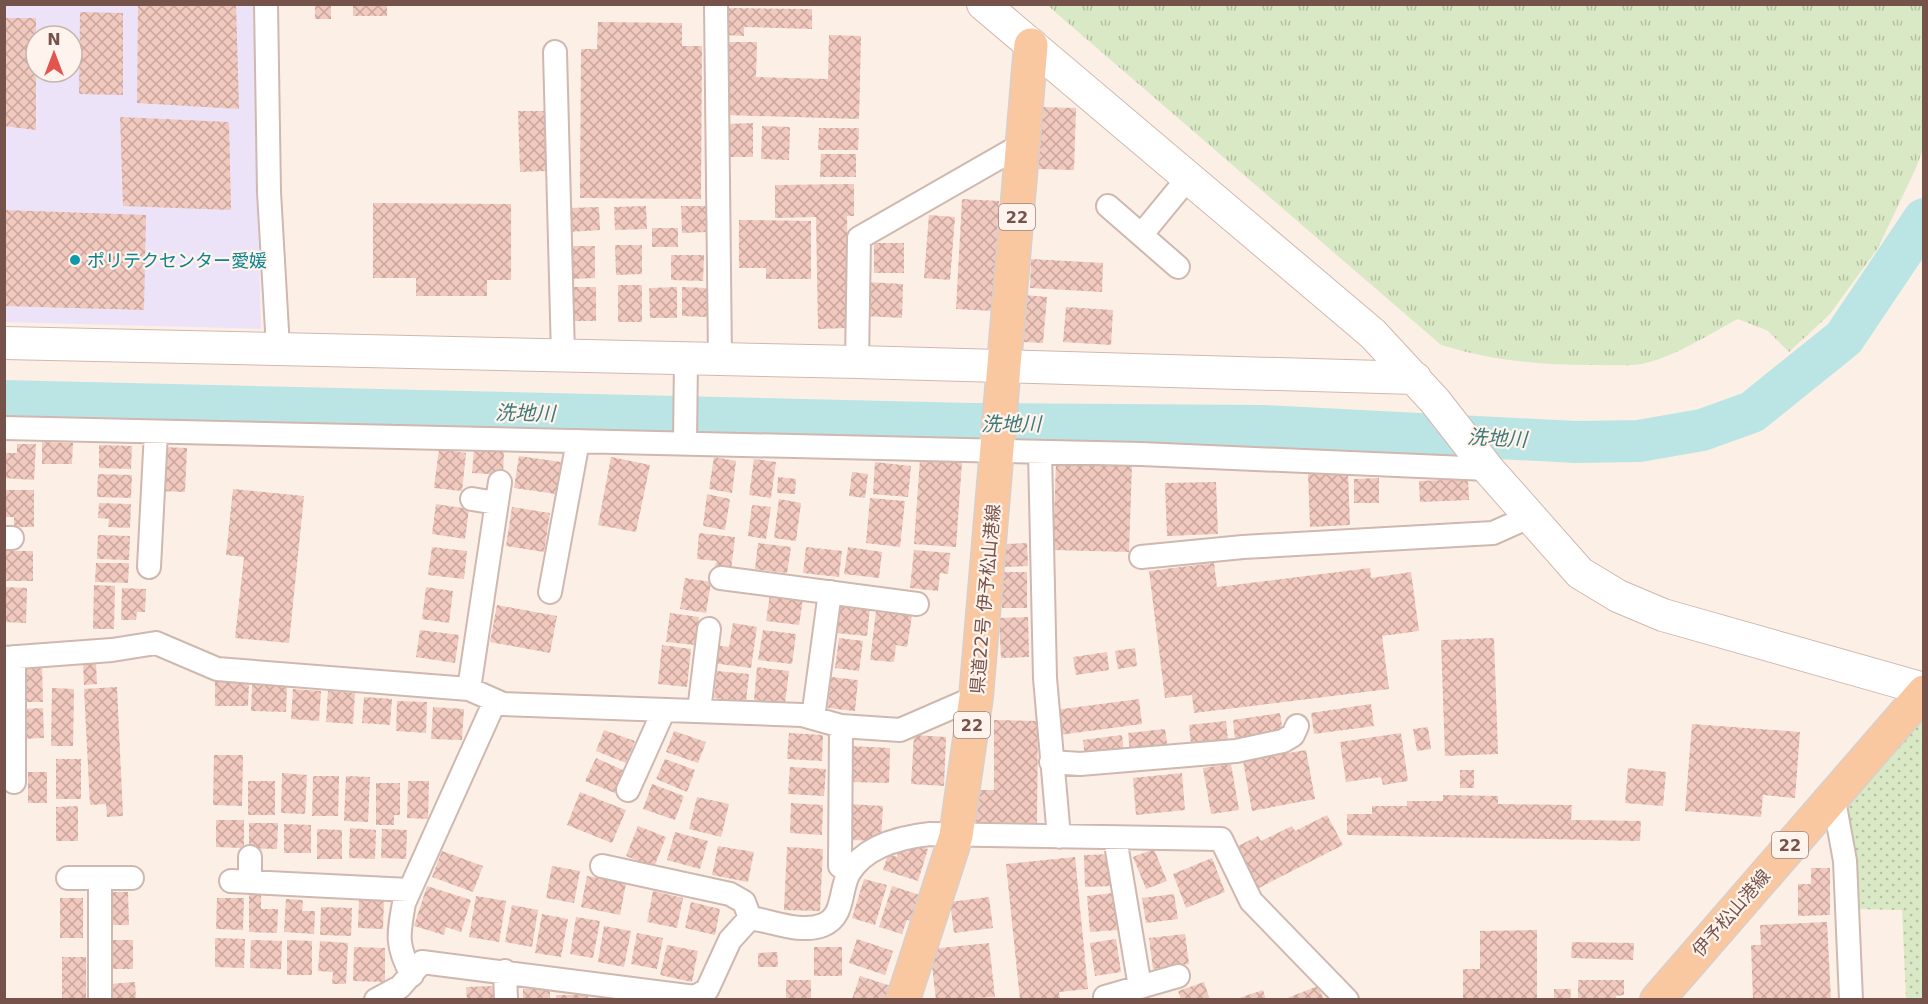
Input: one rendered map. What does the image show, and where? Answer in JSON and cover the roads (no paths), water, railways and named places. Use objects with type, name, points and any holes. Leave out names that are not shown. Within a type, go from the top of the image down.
[{"type":"main road","name":"22","points":[[999,446],[1031,45]]},
{"type":"main road","name":"県道22号 伊予松山港線","points":[[903,999],[956,836],[976,696],[999,446]]},
{"type":"main road","name":"伊予松山港線","points":[[1657,999],[1923,691]]},
{"type":"street","points":[[266,4],[269,192],[278,348]]},
{"type":"street","points":[[716,4],[720,359]]},
{"type":"street","points":[[983,4],[1373,334],[1425,390],[1529,517],[1580,573],[1617,596],[1663,615],[1923,691]]},
{"type":"street","points":[[555,52],[563,355]]},
{"type":"street","points":[[857,362],[859,238],[1023,144]]},
{"type":"street","points":[[1142,234],[1188,178]]},
{"type":"street","points":[[1108,206],[1178,267]]},
{"type":"street","points":[[4,343],[563,355],[686,369],[720,359],[857,362],[1004,378],[1425,390]]},
{"type":"street","points":[[685,439],[686,369]]},
{"type":"street","points":[[4,428],[578,441],[685,439],[999,446],[1040,452],[1482,461]]},
{"type":"street","points":[[149,567],[156,432]]},
{"type":"street","points":[[550,592],[578,441]]},
{"type":"street","points":[[1040,452],[1042,599],[1051,762],[1059,837]]},
{"type":"street","points":[[469,689],[498,493],[472,499]]},
{"type":"street","points":[[1141,558],[1243,547],[1493,533],[1529,517]]},
{"type":"street","points":[[735,573],[830,592],[904,595]]},
{"type":"street","points":[[813,718],[830,592]]},
{"type":"street","points":[[699,711],[709,628]]},
{"type":"street","points":[[15,782],[9,657],[112,650],[156,644],[217,669],[469,689],[503,704],[802,715],[841,726],[900,730],[976,696]]},
{"type":"street","points":[[404,987],[402,957],[397,938],[404,903],[495,701]]},
{"type":"street","points":[[628,790],[664,710]]},
{"type":"street","points":[[841,726],[840,866],[849,873]]},
{"type":"street","points":[[1051,762],[1080,764],[1236,751],[1283,741],[1293,735],[1297,726]]},
{"type":"street","points":[[1833,795],[1845,861],[1851,999]]},
{"type":"street","points":[[750,918],[800,928],[823,925],[838,912],[849,873],[865,856],[898,838],[930,834],[1221,839],[1251,901],[1347,999]]},
{"type":"street","points":[[1115,838],[1140,987]]},
{"type":"street","points":[[250,857],[240,882],[410,890]]},
{"type":"street","points":[[602,866],[730,894],[744,902],[750,918]]},
{"type":"street","points":[[68,878],[132,878]]},
{"type":"street","points":[[100,878],[100,999]]},
{"type":"street","points":[[376,999],[404,987],[422,962],[694,996],[707,990],[730,940],[750,918]]},
{"type":"street","points":[[505,971],[506,999]]},
{"type":"street","points":[[1106,999],[1105,997],[1178,976]]},
{"type":"waterway","name":"洗地川","points":[[4,401],[972,424],[1264,426],[1576,442],[1639,441],[1702,430],[1752,412],[1844,338],[1924,219]]},
{"type":"place","name":"ポリテクセンター愛媛","points":[[75,260]]}]
